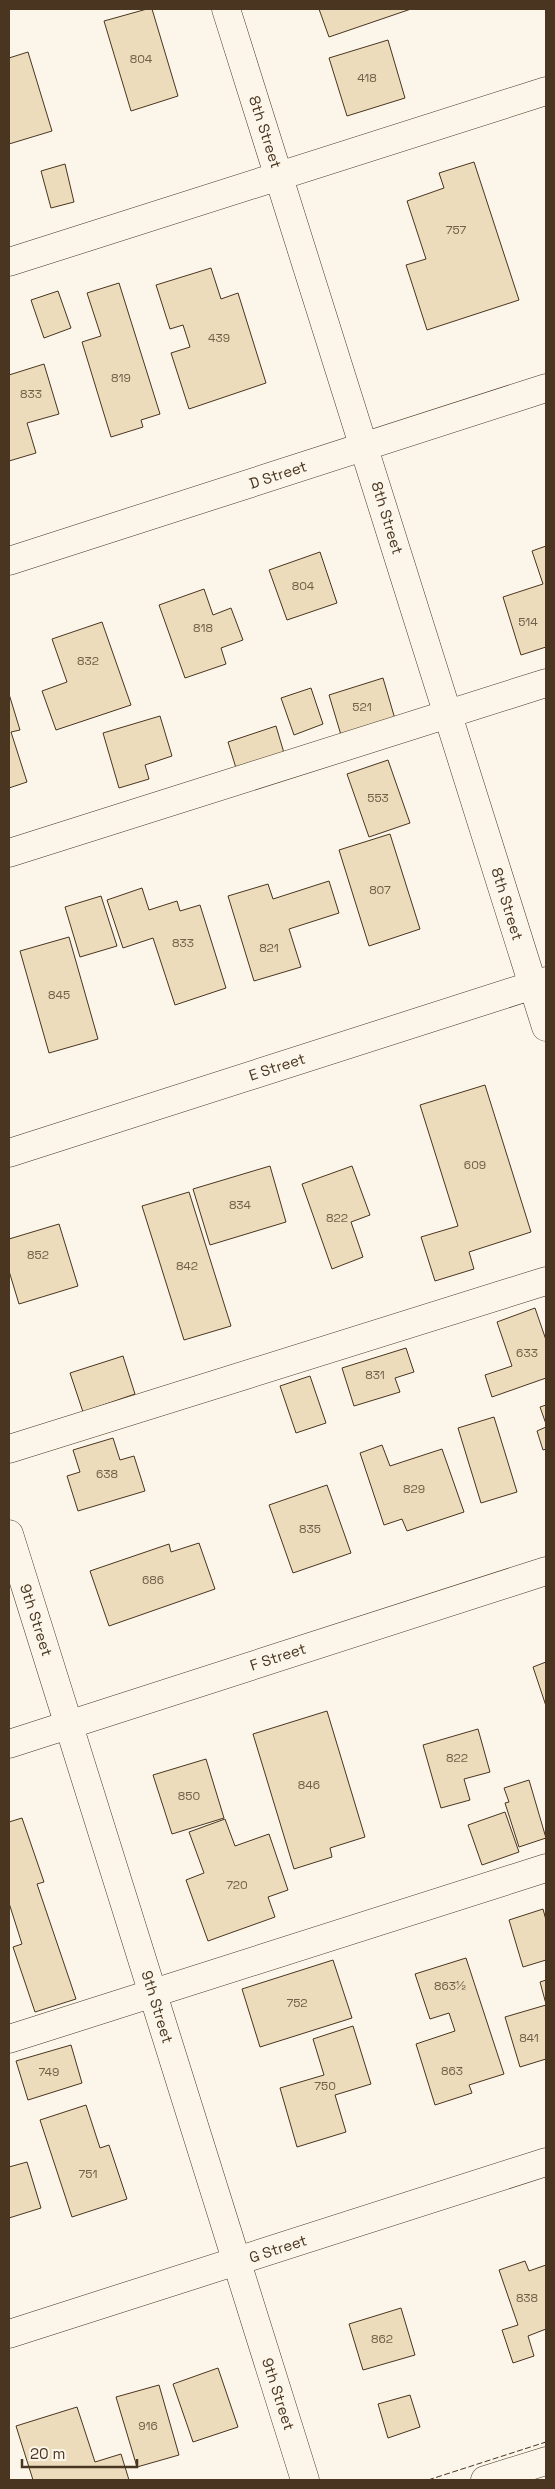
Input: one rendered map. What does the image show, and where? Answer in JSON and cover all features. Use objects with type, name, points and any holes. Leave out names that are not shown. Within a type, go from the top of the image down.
[{"type":"street","name":"8th Street","points":[[226,9],[448,715],[539,983],[546,1028]]},
{"type":"street","points":[[9,262],[546,91]]},
{"type":"street","name":"D Street","points":[[9,561],[546,388]]},
{"type":"street","points":[[9,853],[546,683]]},
{"type":"street","name":"E Street","points":[[9,1153],[539,983]]},
{"type":"street","points":[[9,1449],[546,1280]]},
{"type":"street","name":"9th Street","points":[[9,1534],[305,2480]]},
{"type":"street","name":"F Street","points":[[9,1744],[546,1571]]},
{"type":"street","points":[[9,2039],[546,1868]]},
{"type":"street","name":"G Street","points":[[9,2334],[546,2162]]},
{"type":"street","points":[[485,2480],[546,2461]]},
{"type":"building","points":[[152,9],[178,96],[131,111],[104,21]]},
{"type":"building","points":[[319,9],[411,9],[329,37]]},
{"type":"building","points":[[388,40],[405,98],[347,116],[329,58]]},
{"type":"building","points":[[28,52],[52,131],[9,144],[9,58]]},
{"type":"building","points":[[474,162],[519,300],[427,330],[406,265],[426,259],[407,201],[444,188],[439,173]]},
{"type":"building","points":[[65,164],[74,202],[51,208],[41,171]]},
{"type":"building","points":[[211,268],[221,299],[238,293],[266,383],[189,409],[171,353],[190,347],[183,325],[170,329],[156,285]]},
{"type":"building","points":[[119,283],[160,414],[141,420],[143,427],[111,437],[82,342],[101,336],[87,293]]},
{"type":"building","points":[[58,291],[71,328],[44,338],[31,300]]},
{"type":"building","points":[[44,364],[59,414],[27,423],[36,453],[9,461],[9,375]]},
{"type":"building","points":[[546,546],[546,647],[521,655],[503,597],[543,584],[532,551]]},
{"type":"building","points":[[320,552],[337,603],[287,620],[269,570]]},
{"type":"building","points":[[204,589],[213,615],[231,608],[243,640],[221,648],[226,664],[185,678],[159,605]]},
{"type":"building","points":[[102,622],[131,705],[56,730],[42,691],[67,682],[52,639]]},
{"type":"building","points":[[383,678],[395,719],[341,735],[329,695]]},
{"type":"building","points":[[311,688],[323,724],[294,735],[281,698]]},
{"type":"building","points":[[9,694],[20,730],[11,732],[27,782],[9,788]]},
{"type":"building","points":[[160,716],[172,756],[145,765],[149,779],[119,788],[103,733]]},
{"type":"building","points":[[276,726],[284,753],[236,768],[228,742]]},
{"type":"building","points":[[388,760],[410,823],[369,837],[347,774]]},
{"type":"building","points":[[390,834],[420,929],[369,946],[339,850]]},
{"type":"building","points":[[329,881],[339,913],[289,929],[301,967],[254,981],[228,896],[268,884],[273,899]]},
{"type":"building","points":[[142,888],[149,910],[177,901],[180,911],[200,905],[226,988],[175,1005],[153,938],[123,948],[107,900]]},
{"type":"building","points":[[101,896],[117,946],[80,957],[65,907]]},
{"type":"building","points":[[69,937],[98,1039],[49,1053],[20,951]]},
{"type":"building","points":[[485,1085],[531,1232],[469,1252],[474,1269],[435,1281],[421,1237],[458,1226],[420,1105]]},
{"type":"building","points":[[270,1166],[286,1222],[210,1245],[193,1189]]},
{"type":"building","points":[[352,1166],[370,1215],[351,1222],[363,1257],[332,1269],[302,1184]]},
{"type":"building","points":[[189,1192],[231,1326],[184,1340],[142,1206]]},
{"type":"building","points":[[59,1224],[78,1286],[19,1304],[9,1271],[9,1239]]},
{"type":"building","points":[[535,1308],[546,1340],[546,1378],[492,1397],[485,1375],[512,1366],[497,1322]]},
{"type":"building","points":[[406,1348],[414,1372],[395,1378],[400,1392],[354,1406],[342,1368]]},
{"type":"building","points":[[123,1356],[135,1394],[83,1412],[70,1373]]},
{"type":"building","points":[[310,1376],[326,1423],[296,1433],[280,1386]]},
{"type":"building","points":[[546,1405],[546,1424],[540,1407]]},
{"type":"building","points":[[494,1417],[517,1492],[481,1503],[458,1428]]},
{"type":"building","points":[[546,1427],[546,1449],[543,1450],[537,1431]]},
{"type":"building","points":[[113,1438],[120,1460],[134,1456],[145,1491],[78,1511],[67,1476],[80,1472],[73,1450]]},
{"type":"building","points":[[382,1445],[390,1466],[442,1449],[464,1512],[407,1531],[402,1519],[384,1525],[360,1453]]},
{"type":"building","points":[[327,1485],[351,1553],[293,1573],[269,1505]]},
{"type":"building","points":[[199,1543],[215,1589],[109,1626],[90,1571],[169,1544],[171,1552]]},
{"type":"building","points":[[546,1662],[546,1706],[533,1667]]},
{"type":"building","points":[[327,1711],[365,1837],[330,1848],[332,1857],[294,1869],[253,1734]]},
{"type":"building","points":[[478,1729],[490,1772],[464,1779],[470,1800],[441,1808],[423,1745]]},
{"type":"building","points":[[206,1759],[224,1818],[172,1834],[153,1775]]},
{"type":"building","points":[[529,1780],[546,1838],[519,1847],[505,1803],[509,1802],[504,1788]]},
{"type":"building","points":[[505,1812],[519,1852],[482,1865],[468,1825]]},
{"type":"building","points":[[22,1818],[44,1882],[37,1884],[76,1999],[35,2012],[13,1947],[22,1944],[9,1903],[9,1822]]},
{"type":"building","points":[[225,1819],[235,1846],[269,1834],[288,1890],[268,1897],[275,1917],[208,1941],[186,1880],[204,1873],[189,1832]]},
{"type":"building","points":[[543,1909],[546,1920],[546,1960],[523,1967],[509,1920]]},
{"type":"building","points":[[466,1958],[504,2074],[469,2085],[472,2093],[435,2105],[416,2044],[455,2031],[449,2013],[430,2019],[415,1974]]},
{"type":"building","points":[[333,1960],[352,2018],[260,2047],[242,1989]]},
{"type":"building","points":[[546,1980],[546,2004],[540,1982]]},
{"type":"building","points":[[546,2005],[546,2059],[520,2067],[505,2017]]},
{"type":"building","points":[[353,2026],[371,2084],[335,2095],[346,2132],[297,2147],[280,2088],[324,2075],[313,2039]]},
{"type":"building","points":[[71,2045],[82,2083],[28,2100],[16,2061]]},
{"type":"building","points":[[86,2105],[100,2148],[109,2145],[127,2199],[72,2217],[40,2120]]},
{"type":"building","points":[[27,2162],[41,2208],[9,2218],[9,2167]]},
{"type":"building","points":[[525,2261],[529,2271],[546,2265],[546,2329],[528,2336],[534,2356],[513,2363],[502,2330],[518,2325],[499,2270]]},
{"type":"building","points":[[401,2308],[415,2355],[363,2370],[349,2324]]},
{"type":"building","points":[[218,2368],[238,2427],[193,2442],[173,2384]]},
{"type":"building","points":[[159,2385],[179,2455],[137,2467],[116,2397]]},
{"type":"building","points":[[410,2395],[420,2427],[388,2438],[378,2404]]},
{"type":"building","points":[[77,2407],[95,2462],[121,2454],[129,2480],[33,2480],[16,2426]]},
{"type":"fence","points":[[428,2480],[546,2442]]}]
